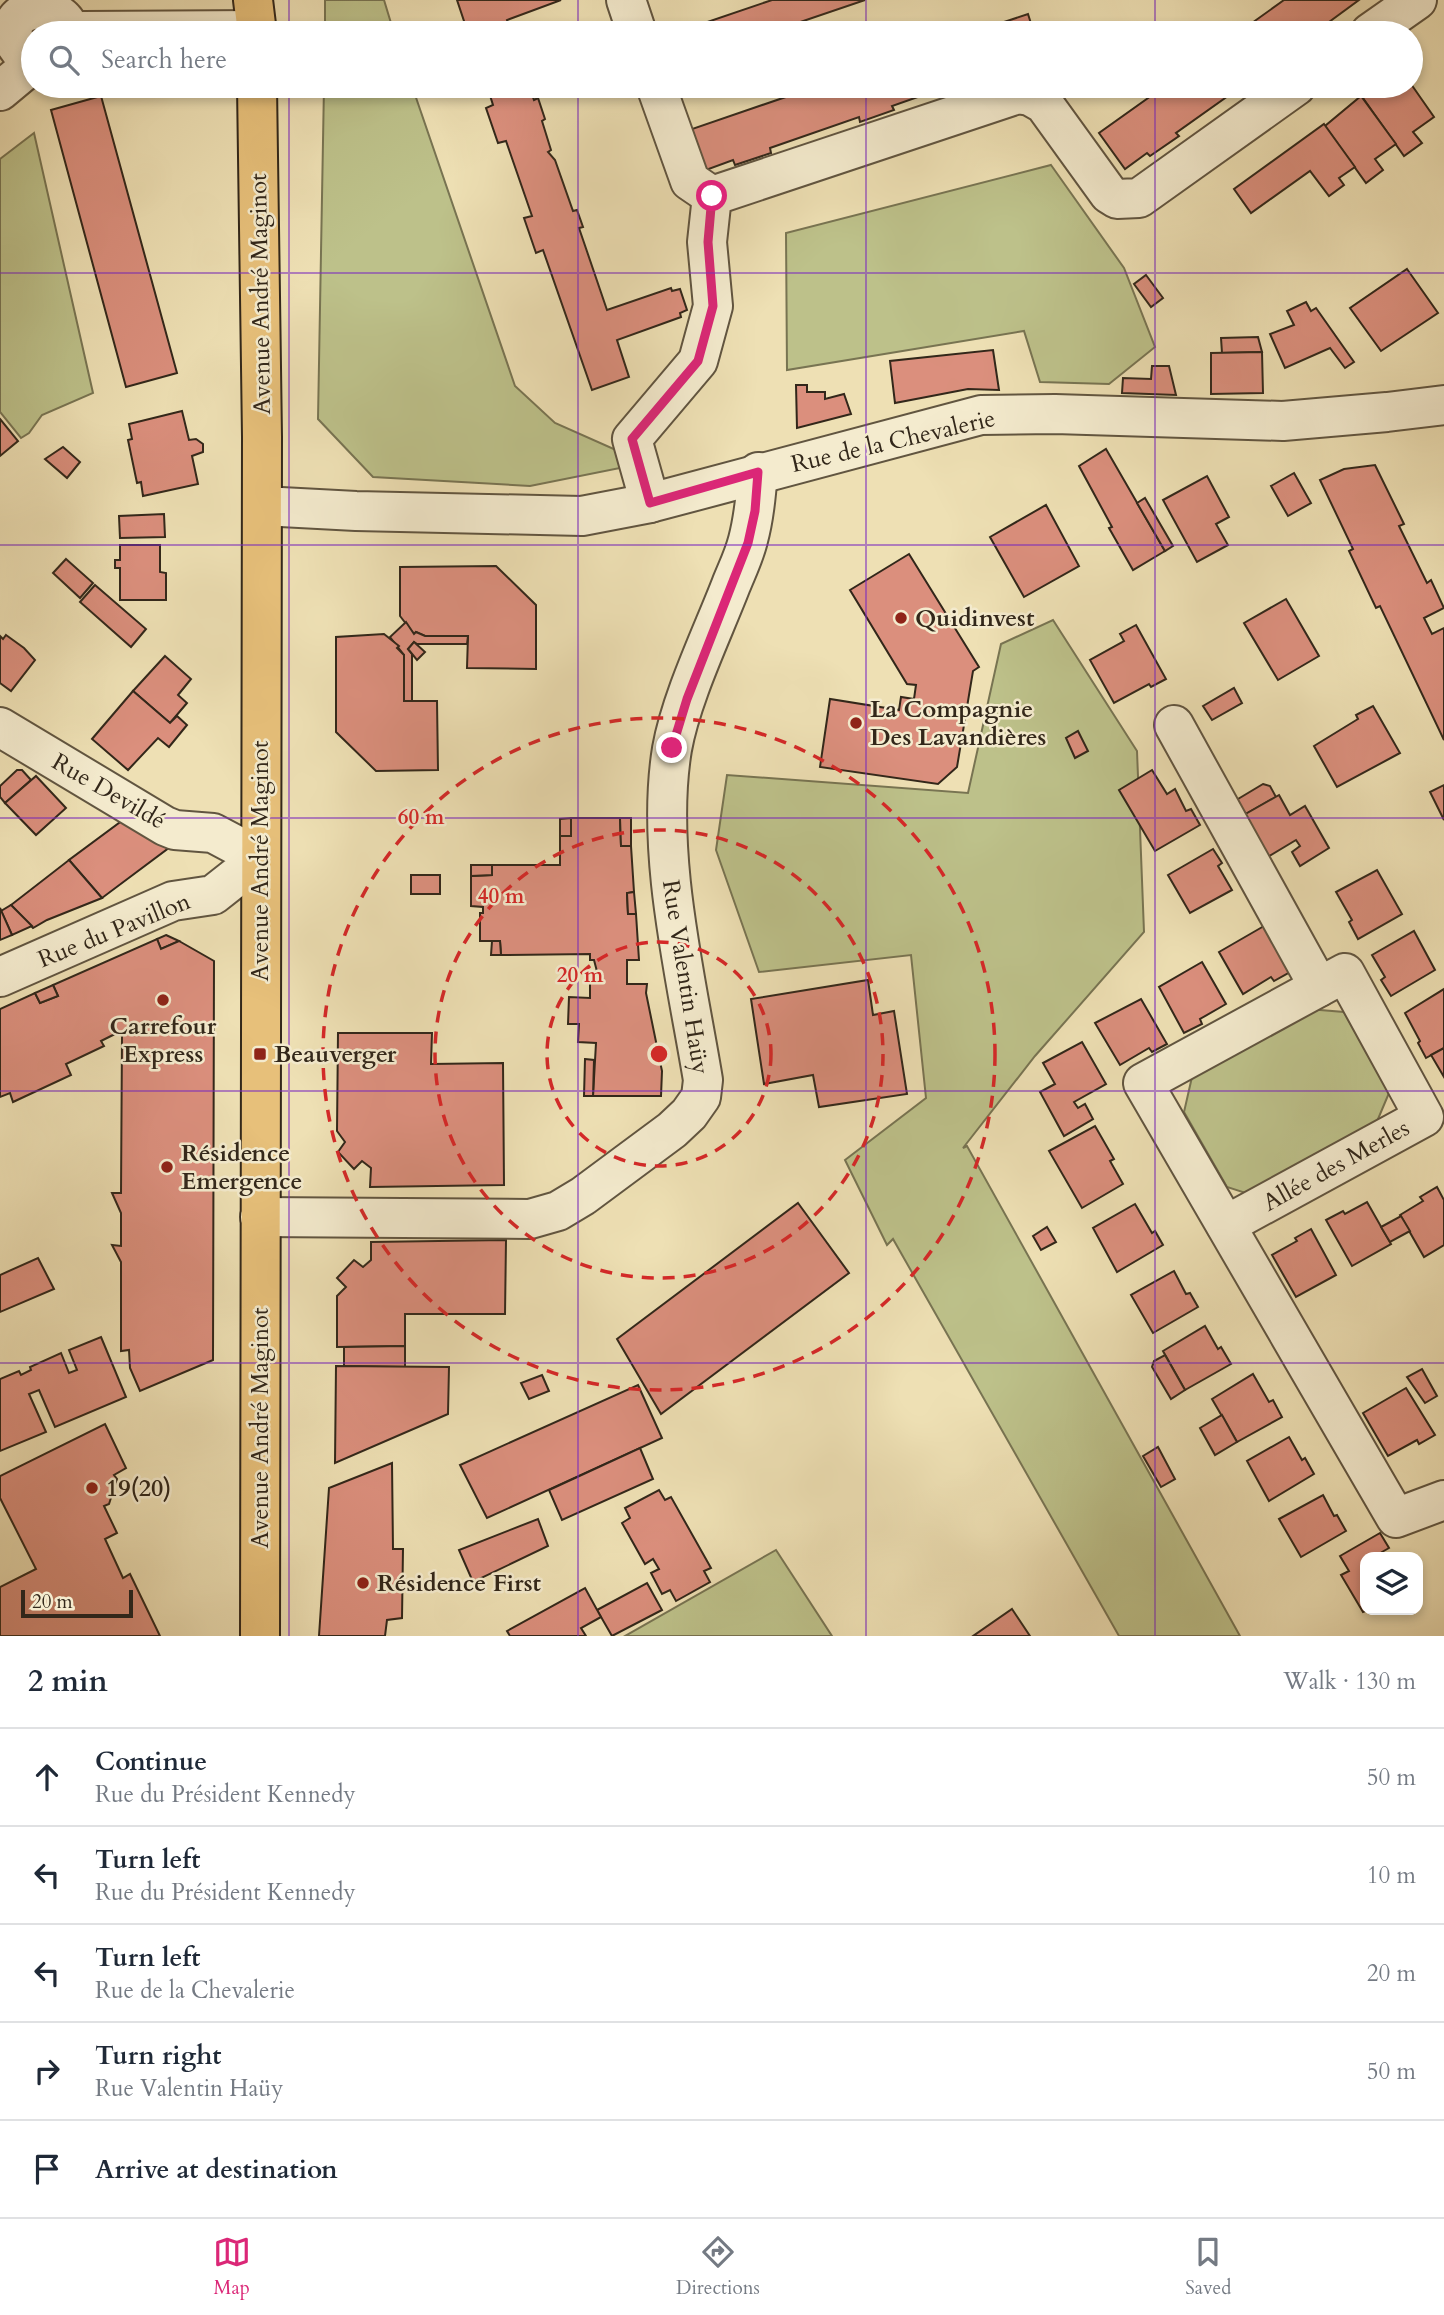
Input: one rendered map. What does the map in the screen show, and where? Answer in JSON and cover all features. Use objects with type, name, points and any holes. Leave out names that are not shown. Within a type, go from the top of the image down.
[{"type":"main road","name":"Avenue André Maginot","points":[[257,98],[262,506],[260,1636]]},
{"type":"street","points":[[1387,21],[1417,0]]},
{"type":"street","points":[[200,21],[259,16]]},
{"type":"street","points":[[21,29],[13,36],[16,46],[21,50]]},
{"type":"street","points":[[0,91],[21,74]]},
{"type":"street","points":[[660,98],[690,181],[712,196]]},
{"type":"street","points":[[712,196],[1006,98]]},
{"type":"street","points":[[1034,98],[1044,104],[1109,194],[1117,199],[1139,198],[1279,98]]},
{"type":"street","points":[[650,503],[632,439],[698,361],[713,306],[708,242],[712,196]]},
{"type":"street","name":"Rue de la Chevalerie","points":[[262,506],[582,516],[650,503],[758,472],[981,415],[1055,414],[1283,421],[1444,405]]},
{"type":"street","name":"Rue Valentin Haüy","points":[[260,1217],[530,1219],[558,1211],[583,1196],[672,1130],[689,1114],[701,1097],[703,1080],[668,854],[667,799],[672,748],[687,699],[748,543],[755,511],[758,472]]},
{"type":"street","points":[[1174,725],[1319,987]]},
{"type":"street","name":"Rue Devildé","points":[[0,727],[165,826],[175,830],[213,834],[260,858]]},
{"type":"street","name":"Rue du Pavillon","points":[[0,977],[173,901],[214,895],[260,858]]},
{"type":"street","name":"Allée des Merles","points":[[1226,1225],[1424,1117],[1345,973],[1143,1083],[1396,1517],[1444,1500]]},
{"type":"green space","points":[[325,0],[384,0],[390,21],[325,21]]},
{"type":"green space","points":[[324,98],[416,98],[515,386],[555,423],[616,450],[620,468],[530,486],[373,477],[318,419]]},
{"type":"green space","points":[[34,133],[93,393],[42,415],[29,433],[21,438],[0,412],[0,159]]},
{"type":"green space","points":[[1051,165],[1124,268],[1155,347],[1109,384],[1040,382],[1024,331],[787,370],[786,233]]},
{"type":"green space","points":[[1053,620],[1137,751],[1144,932],[1035,1056],[963,1148],[967,1146],[1240,1636],[1119,1636],[893,1239],[887,1245],[845,1160],[926,1098],[911,955],[759,972],[716,850],[727,775],[968,793],[1001,644]]},
{"type":"green space","points":[[1308,1009],[1344,1012],[1389,1093],[1370,1138],[1261,1198],[1227,1187],[1184,1112],[1192,1077]]},
{"type":"green space","points":[[776,1550],[832,1636],[625,1636]]},
{"type":"building","points":[[457,0],[561,0],[507,21],[464,21]]},
{"type":"building","points":[[772,0],[865,0],[803,21],[710,21]]},
{"type":"building","points":[[1284,0],[1359,0],[1330,21],[1255,21]]},
{"type":"building","points":[[1028,14],[1030,21],[1007,21]]},
{"type":"building","points":[[102,98],[177,373],[126,387],[51,110]]},
{"type":"building","points":[[491,98],[538,98],[551,150],[548,152],[555,160],[573,211],[577,210],[583,227],[579,228],[607,310],[671,288],[672,291],[680,289],[687,310],[680,313],[681,317],[617,340],[629,377],[592,390],[543,250],[536,253],[524,218],[532,216],[506,141],[498,143],[486,108],[493,105]]},
{"type":"building","points":[[783,98],[915,98],[892,106],[894,110],[860,122],[859,117],[770,148],[771,153],[735,165],[733,160],[706,170],[692,129]]},
{"type":"building","points":[[1148,98],[1225,98],[1176,133],[1179,136],[1150,156],[1147,153],[1125,169],[1099,133]]},
{"type":"building","points":[[1359,98],[1362,98],[1396,144],[1375,159],[1383,170],[1366,183],[1325,126]]},
{"type":"building","points":[[1363,98],[1421,98],[1434,117],[1413,132],[1422,143],[1404,156]]},
{"type":"building","points":[[1324,124],[1355,167],[1339,178],[1344,185],[1329,196],[1310,171],[1251,213],[1234,189]]},
{"type":"building","points":[[1407,269],[1438,313],[1381,351],[1350,308]]},
{"type":"building","points":[[1146,275],[1163,298],[1151,307],[1134,284]]},
{"type":"building","points":[[1306,302],[1311,311],[1316,308],[1354,362],[1345,368],[1330,348],[1285,368],[1270,334],[1294,325],[1287,311]]},
{"type":"building","points":[[1258,337],[1262,352],[1222,353],[1221,338]]},
{"type":"building","points":[[993,350],[999,390],[968,389],[895,403],[890,361]]},
{"type":"building","points":[[1262,352],[1263,393],[1211,394],[1211,353]]},
{"type":"building","points":[[1152,366],[1169,366],[1176,395],[1122,393],[1123,378],[1151,379]]},
{"type":"building","points":[[796,385],[807,385],[807,392],[825,392],[825,399],[844,394],[851,414],[797,428]]},
{"type":"building","points":[[182,411],[189,440],[196,439],[203,444],[203,452],[192,456],[198,484],[143,496],[141,482],[137,483],[128,440],[132,439],[129,424]]},
{"type":"building","points":[[0,419],[18,441],[0,456]]},
{"type":"building","points":[[63,447],[80,462],[67,478],[45,459]]},
{"type":"building","points":[[1106,449],[1165,551],[1133,570],[1079,466]]},
{"type":"building","points":[[1375,465],[1404,524],[1399,526],[1427,583],[1431,580],[1444,608],[1424,618],[1432,634],[1444,628],[1444,740],[1380,606],[1376,608],[1349,551],[1353,549],[1320,480],[1344,469]]},
{"type":"building","points":[[1294,473],[1311,503],[1288,516],[1271,486]]},
{"type":"building","points":[[1207,476],[1229,517],[1216,524],[1228,545],[1197,562],[1163,500]]},
{"type":"building","points":[[1145,498],[1173,546],[1165,551],[1137,503]]},
{"type":"building","points":[[1046,505],[1079,566],[1024,597],[990,537]]},
{"type":"building","points":[[164,514],[165,537],[120,538],[119,516]]},
{"type":"building","points":[[120,545],[160,545],[160,572],[166,573],[166,600],[120,600],[120,568],[115,568],[115,560],[120,560]]},
{"type":"building","points":[[909,554],[979,667],[973,671],[957,767],[938,784],[820,767],[830,699],[899,710],[901,697],[914,699],[916,685],[907,684],[850,590]]},
{"type":"building","points":[[66,559],[93,583],[80,598],[53,573]]},
{"type":"building","points":[[496,566],[536,605],[536,669],[467,668],[468,636],[414,634],[400,616],[400,567]]},
{"type":"building","points":[[95,585],[146,629],[131,647],[80,602]]},
{"type":"building","points":[[1286,599],[1319,656],[1278,680],[1244,623]]},
{"type":"building","points":[[406,622],[414,634],[468,636],[467,644],[414,642],[408,649],[412,654],[412,701],[404,701],[404,655],[390,637]]},
{"type":"building","points":[[1136,625],[1166,679],[1151,687],[1149,684],[1114,703],[1090,660],[1124,641],[1120,634]]},
{"type":"building","points":[[384,634],[399,646],[397,648],[404,655],[404,701],[437,701],[438,770],[376,771],[336,732],[336,637]]},
{"type":"building","points":[[6,635],[35,660],[11,691],[0,683],[0,636],[3,639]]},
{"type":"building","points":[[414,642],[425,652],[417,660],[408,649]]},
{"type":"building","points":[[165,656],[191,679],[178,695],[187,703],[170,723],[133,691]]},
{"type":"building","points":[[1234,688],[1242,703],[1212,720],[1203,706]]},
{"type":"building","points":[[133,691],[170,723],[177,716],[187,725],[169,747],[158,738],[128,770],[92,739]]},
{"type":"building","points":[[1373,706],[1400,753],[1337,787],[1314,746],[1358,719],[1356,715]]},
{"type":"building","points":[[1078,731],[1088,751],[1075,758],[1066,738]]},
{"type":"building","points":[[17,770],[22,770],[31,780],[5,803],[0,797],[0,786]]},
{"type":"building","points":[[1152,770],[1167,794],[1175,789],[1186,811],[1191,809],[1200,825],[1155,851],[1119,790]]},
{"type":"building","points":[[36,776],[66,808],[36,835],[5,803]]},
{"type":"building","points":[[1263,784],[1270,786],[1276,797],[1242,816],[1233,802]]},
{"type":"building","points":[[1444,785],[1444,820],[1430,792]]},
{"type":"building","points":[[1279,795],[1290,815],[1305,806],[1329,848],[1300,866],[1292,852],[1300,846],[1296,840],[1266,858],[1242,816]]},
{"type":"building","points":[[571,818],[620,818],[621,846],[631,846],[634,892],[627,893],[628,914],[636,914],[639,960],[627,960],[627,984],[647,984],[646,993],[662,1071],[661,1096],[593,1096],[596,1043],[578,1042],[579,1024],[568,1024],[569,997],[590,998],[590,983],[600,983],[590,954],[501,955],[500,941],[480,941],[480,913],[483,913],[483,907],[471,906],[471,876],[492,875],[492,865],[560,865],[560,836],[571,836]]},
{"type":"building","points":[[571,818],[571,836],[560,836],[560,819]]},
{"type":"building","points":[[620,818],[631,818],[631,846],[621,846]]},
{"type":"building","points":[[123,820],[170,847],[102,898],[69,860]]},
{"type":"building","points":[[1213,849],[1222,863],[1218,866],[1232,890],[1190,913],[1168,875]]},
{"type":"building","points":[[69,860],[102,898],[33,928],[11,905]]},
{"type":"building","points":[[471,865],[492,865],[492,875],[471,876]]},
{"type":"building","points":[[1377,870],[1402,914],[1358,939],[1349,922],[1352,920],[1336,892]]},
{"type":"building","points":[[411,875],[440,875],[440,894],[411,894]]},
{"type":"building","points":[[634,892],[636,914],[628,914],[627,893]]},
{"type":"building","points":[[11,905],[32,926],[12,935],[1,911]]},
{"type":"building","points":[[0,908],[12,935],[0,940]]},
{"type":"building","points":[[1264,926],[1290,972],[1274,981],[1271,977],[1243,994],[1219,952]]},
{"type":"building","points":[[1414,931],[1435,970],[1391,996],[1381,980],[1385,977],[1372,955]]},
{"type":"building","points":[[166,935],[179,941],[161,949],[157,939]]},
{"type":"building","name":"Résidence Emergence","points":[[157,939],[161,949],[179,941],[214,961],[213,1360],[140,1391],[130,1368],[129,1350],[121,1351],[121,1262],[112,1245],[121,1246],[121,1213],[112,1193],[121,1193],[122,1036],[117,1033],[101,1041],[104,1046],[66,1064],[71,1075],[13,1102],[10,1093],[0,1097],[0,1009],[35,993],[40,1003],[58,996],[53,985]]},
{"type":"building","points":[[492,941],[500,941],[501,955],[491,955]]},
{"type":"building","points":[[1202,962],[1226,1004],[1200,1019],[1202,1024],[1184,1033],[1159,987]]},
{"type":"building","points":[[868,980],[873,1015],[894,1011],[907,1094],[819,1107],[813,1075],[764,1084],[751,999]]},
{"type":"building","points":[[53,985],[58,996],[40,1003],[35,993]]},
{"type":"building","points":[[1444,989],[1444,1048],[1426,1058],[1405,1013]]},
{"type":"building","points":[[1141,999],[1167,1044],[1152,1052],[1149,1048],[1120,1065],[1095,1023]]},
{"type":"building","points":[[338,1033],[432,1033],[431,1064],[503,1063],[504,1185],[370,1187],[371,1168],[362,1161],[354,1169],[338,1152],[345,1142],[337,1131]]},
{"type":"building","points":[[1082,1042],[1106,1084],[1074,1102],[1078,1108],[1085,1104],[1093,1119],[1064,1136],[1040,1092],[1055,1084],[1043,1063]]},
{"type":"building","points":[[1444,1048],[1444,1077],[1431,1055]]},
{"type":"building","points":[[585,1059],[594,1060],[593,1096],[584,1096]]},
{"type":"building","points":[[1095,1126],[1114,1159],[1110,1161],[1123,1184],[1082,1208],[1049,1151]]},
{"type":"building","points":[[1437,1187],[1444,1200],[1444,1245],[1424,1257],[1400,1215],[1423,1201],[1420,1197]]},
{"type":"building","points":[[1367,1202],[1391,1244],[1352,1266],[1326,1220],[1343,1211],[1345,1214]]},
{"type":"building","points":[[798,1203],[849,1273],[661,1414],[617,1339]]},
{"type":"building","points":[[1135,1204],[1152,1233],[1155,1231],[1163,1245],[1117,1272],[1093,1228]]},
{"type":"building","points":[[1401,1216],[1410,1231],[1390,1242],[1381,1227]]},
{"type":"building","points":[[1047,1227],[1056,1242],[1041,1250],[1033,1236]]},
{"type":"building","points":[[1311,1229],[1336,1275],[1296,1297],[1272,1255],[1297,1241],[1295,1238]]},
{"type":"building","points":[[506,1240],[505,1314],[405,1314],[405,1346],[337,1347],[337,1296],[346,1287],[337,1278],[354,1260],[363,1267],[371,1260],[371,1242]]},
{"type":"building","points":[[38,1258],[54,1289],[0,1312],[0,1275]]},
{"type":"building","points":[[1174,1271],[1186,1294],[1190,1293],[1198,1307],[1153,1333],[1131,1295]]},
{"type":"building","points":[[1205,1326],[1218,1349],[1221,1347],[1231,1364],[1185,1390],[1163,1351]]},
{"type":"building","points":[[101,1337],[126,1397],[55,1427],[39,1390],[29,1394],[46,1432],[0,1451],[0,1379],[19,1371],[21,1375],[31,1370],[30,1367],[61,1353],[69,1373],[77,1370],[69,1350]]},
{"type":"building","points":[[405,1346],[405,1367],[344,1366],[344,1347]]},
{"type":"building","points":[[1165,1355],[1185,1390],[1171,1399],[1152,1367],[1154,1361]]},
{"type":"building","points":[[336,1366],[449,1367],[448,1414],[335,1463]]},
{"type":"building","points":[[1422,1369],[1437,1396],[1425,1403],[1407,1377]]},
{"type":"building","points":[[1253,1374],[1269,1402],[1273,1400],[1282,1417],[1237,1442],[1212,1399]]},
{"type":"building","points":[[542,1375],[549,1391],[529,1399],[521,1383]]},
{"type":"building","points":[[638,1385],[662,1438],[487,1518],[460,1465]]},
{"type":"building","points":[[1406,1388],[1435,1435],[1419,1444],[1417,1440],[1388,1456],[1363,1413]]},
{"type":"building","points":[[1222,1415],[1237,1442],[1215,1455],[1200,1428]]},
{"type":"building","points":[[105,1424],[126,1468],[114,1475],[117,1479],[109,1504],[104,1506],[117,1533],[105,1539],[123,1578],[130,1574],[160,1636],[0,1636],[0,1587],[36,1569],[0,1498],[0,1476]]},
{"type":"building","points":[[1289,1437],[1302,1460],[1305,1458],[1314,1474],[1269,1501],[1247,1461]]},
{"type":"building","points":[[1158,1447],[1175,1479],[1161,1487],[1143,1456]]},
{"type":"building","points":[[640,1448],[653,1479],[562,1520],[549,1490]]},
{"type":"building","name":"Résidence First","points":[[392,1463],[393,1549],[403,1549],[402,1618],[387,1620],[385,1636],[319,1636],[329,1488]]},
{"type":"building","points":[[659,1490],[665,1500],[671,1497],[711,1568],[704,1571],[710,1582],[676,1601],[670,1590],[662,1594],[651,1573],[659,1569],[653,1559],[645,1564],[622,1523],[630,1518],[625,1508]]},
{"type":"building","points":[[1323,1495],[1346,1531],[1301,1557],[1279,1519]]},
{"type":"building","points":[[538,1519],[548,1546],[473,1582],[459,1550]]},
{"type":"building","points":[[1380,1533],[1389,1548],[1382,1552],[1360,1552],[1360,1607],[1341,1575],[1349,1571],[1340,1556]]},
{"type":"building","points":[[647,1583],[662,1610],[612,1636],[597,1610]]},
{"type":"building","points":[[585,1588],[601,1617],[581,1628],[586,1636],[510,1636],[507,1631]]},
{"type":"building","points":[[1012,1609],[1030,1636],[973,1636]]},
{"type":"place","name":"Quidinvest","points":[[901,618]]},
{"type":"place","name":"La Compagnie Des Lavandières","points":[[856,723]]},
{"type":"place","name":"Carrefour Express","points":[[163,1000]]},
{"type":"place","name":"Beauverger","points":[[260,1054]]},
{"type":"place","name":"Résidence Emergence","points":[[167,1167]]},
{"type":"place","name":"19(20)","points":[[92,1488]]},
{"type":"place","name":"Résidence First","points":[[363,1583]]},
{"type":"route","points":[[672,748],[687,699],[748,543],[755,511],[758,472],[650,503],[632,439],[698,361],[713,306],[708,242],[712,196]]}]
